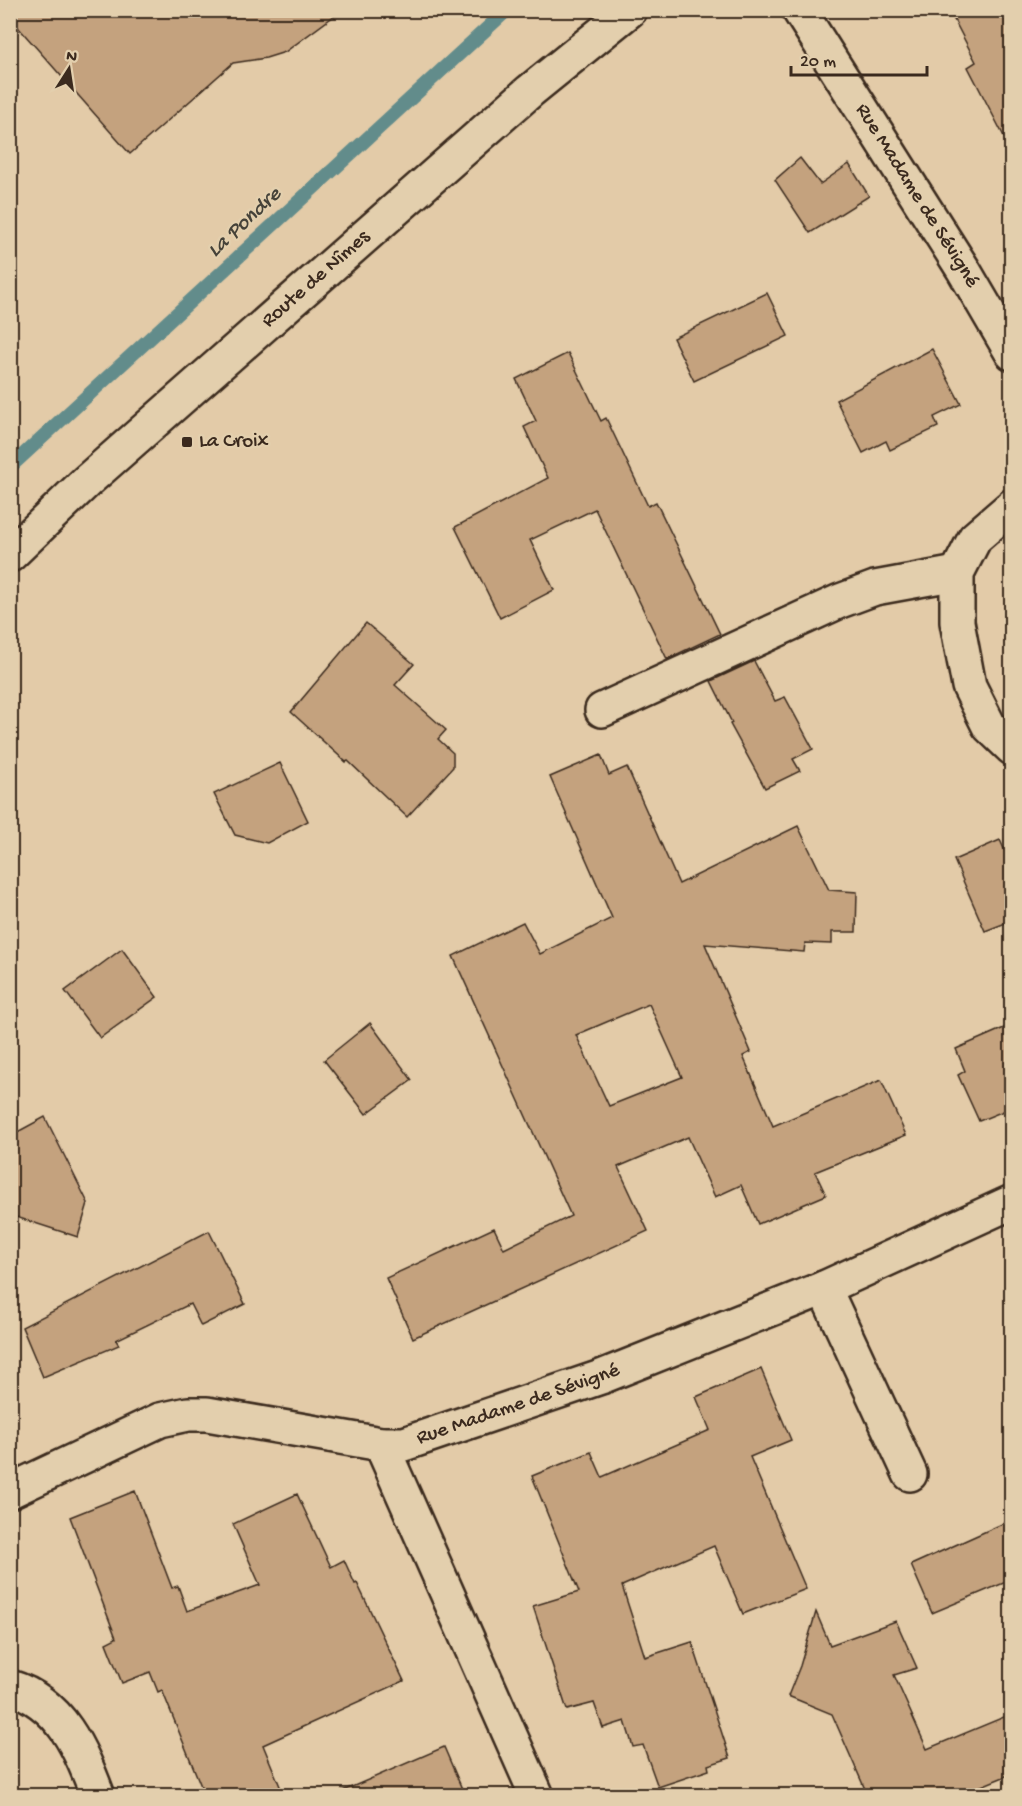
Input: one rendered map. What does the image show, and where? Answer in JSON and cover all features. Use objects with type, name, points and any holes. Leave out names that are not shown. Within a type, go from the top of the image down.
[{"type":"street","name":"Route de Nîmes","points":[[10,555],[87,481],[521,99],[630,10]]},
{"type":"street","name":"Rue Madame de Sévigné","points":[[799,10],[963,269],[1011,353]]},
{"type":"street","points":[[1011,506],[975,538],[957,573],[957,622],[969,686],[989,726],[1011,748]]},
{"type":"street","points":[[602,710],[840,601],[874,588],[957,573]]},
{"type":"street","name":"Rue Madame de Sévigné","points":[[10,1491],[160,1420],[188,1414],[207,1414],[381,1444],[404,1444],[572,1387],[824,1288],[1011,1202]]},
{"type":"street","points":[[824,1288],[910,1474]]},
{"type":"street","points":[[381,1444],[537,1796]]},
{"type":"street","points":[[10,1687],[22,1690],[51,1709],[72,1735],[98,1796]]},
{"type":"building","points":[[10,10],[342,10],[285,52],[266,58],[233,63],[130,154],[10,18]]},
{"type":"building","points":[[949,10],[1011,10],[1011,150],[968,67],[976,62]]},
{"type":"building","points":[[800,158],[820,184],[849,164],[869,196],[810,233],[775,180]]},
{"type":"building","points":[[767,293],[788,336],[694,381],[673,338]]},
{"type":"building","points":[[932,349],[961,404],[934,417],[938,427],[890,450],[886,441],[863,453],[836,400]]},
{"type":"building","points":[[568,353],[601,421],[606,418],[648,506],[656,502],[720,634],[667,659],[595,509],[530,540],[554,590],[500,618],[455,527],[548,478],[524,427],[536,421],[516,379]]},
{"type":"building","points":[[366,623],[414,664],[395,685],[446,730],[438,739],[453,753],[453,767],[407,817],[348,761],[346,762],[291,712]]},
{"type":"building","points":[[754,661],[775,701],[785,697],[813,749],[793,759],[800,771],[765,788],[730,724],[732,723],[711,681]]},
{"type":"building","points":[[601,755],[609,775],[627,767],[679,884],[798,826],[829,890],[857,892],[856,932],[832,932],[832,944],[805,943],[804,952],[705,944],[751,1052],[743,1056],[773,1126],[881,1080],[906,1135],[815,1172],[826,1195],[758,1224],[741,1185],[715,1197],[688,1137],[618,1167],[648,1231],[413,1338],[386,1278],[494,1228],[504,1249],[571,1216],[453,956],[523,922],[540,954],[612,918],[550,777]],"holes":[[[649,1004],[682,1077],[609,1106],[576,1035]]]},
{"type":"building","points":[[280,763],[308,821],[267,843],[235,835],[214,794]]},
{"type":"building","points":[[1000,840],[1011,864],[1011,921],[985,931],[954,860]]},
{"type":"building","points":[[122,949],[157,997],[100,1038],[65,991]]},
{"type":"building","points":[[370,1023],[412,1080],[366,1114],[324,1060]]},
{"type":"building","points":[[1011,1025],[1011,1108],[979,1121],[958,1075],[965,1071],[956,1049]]},
{"type":"building","points":[[45,1117],[88,1203],[78,1237],[10,1215],[10,1136]]},
{"type":"building","points":[[209,1231],[245,1304],[201,1326],[190,1304],[116,1340],[119,1345],[43,1377],[22,1327]]},
{"type":"building","points":[[761,1369],[791,1440],[750,1457],[806,1589],[743,1614],[714,1546],[622,1586],[645,1657],[692,1642],[730,1758],[708,1765],[709,1770],[658,1787],[643,1745],[633,1747],[625,1721],[603,1728],[594,1703],[567,1710],[533,1606],[579,1592],[532,1476],[591,1452],[602,1477],[710,1430],[696,1397]]},
{"type":"building","points":[[135,1491],[172,1588],[178,1586],[187,1611],[260,1585],[233,1524],[297,1494],[331,1567],[344,1560],[355,1584],[357,1583],[404,1681],[263,1745],[284,1796],[205,1796],[162,1690],[158,1692],[150,1672],[122,1683],[106,1643],[116,1638],[70,1517]]},
{"type":"building","points":[[1011,1520],[1011,1580],[932,1613],[911,1565]]},
{"type":"building","points":[[816,1612],[830,1645],[896,1621],[917,1668],[894,1675],[927,1749],[1011,1714],[1011,1774],[957,1796],[868,1796],[832,1714],[788,1696],[800,1666]]},
{"type":"building","points":[[444,1747],[465,1796],[331,1796]]},
{"type":"waterway","name":"La Pondre","points":[[10,467],[507,10]]},
{"type":"place","name":"La Croix","points":[[187,442]]}]
